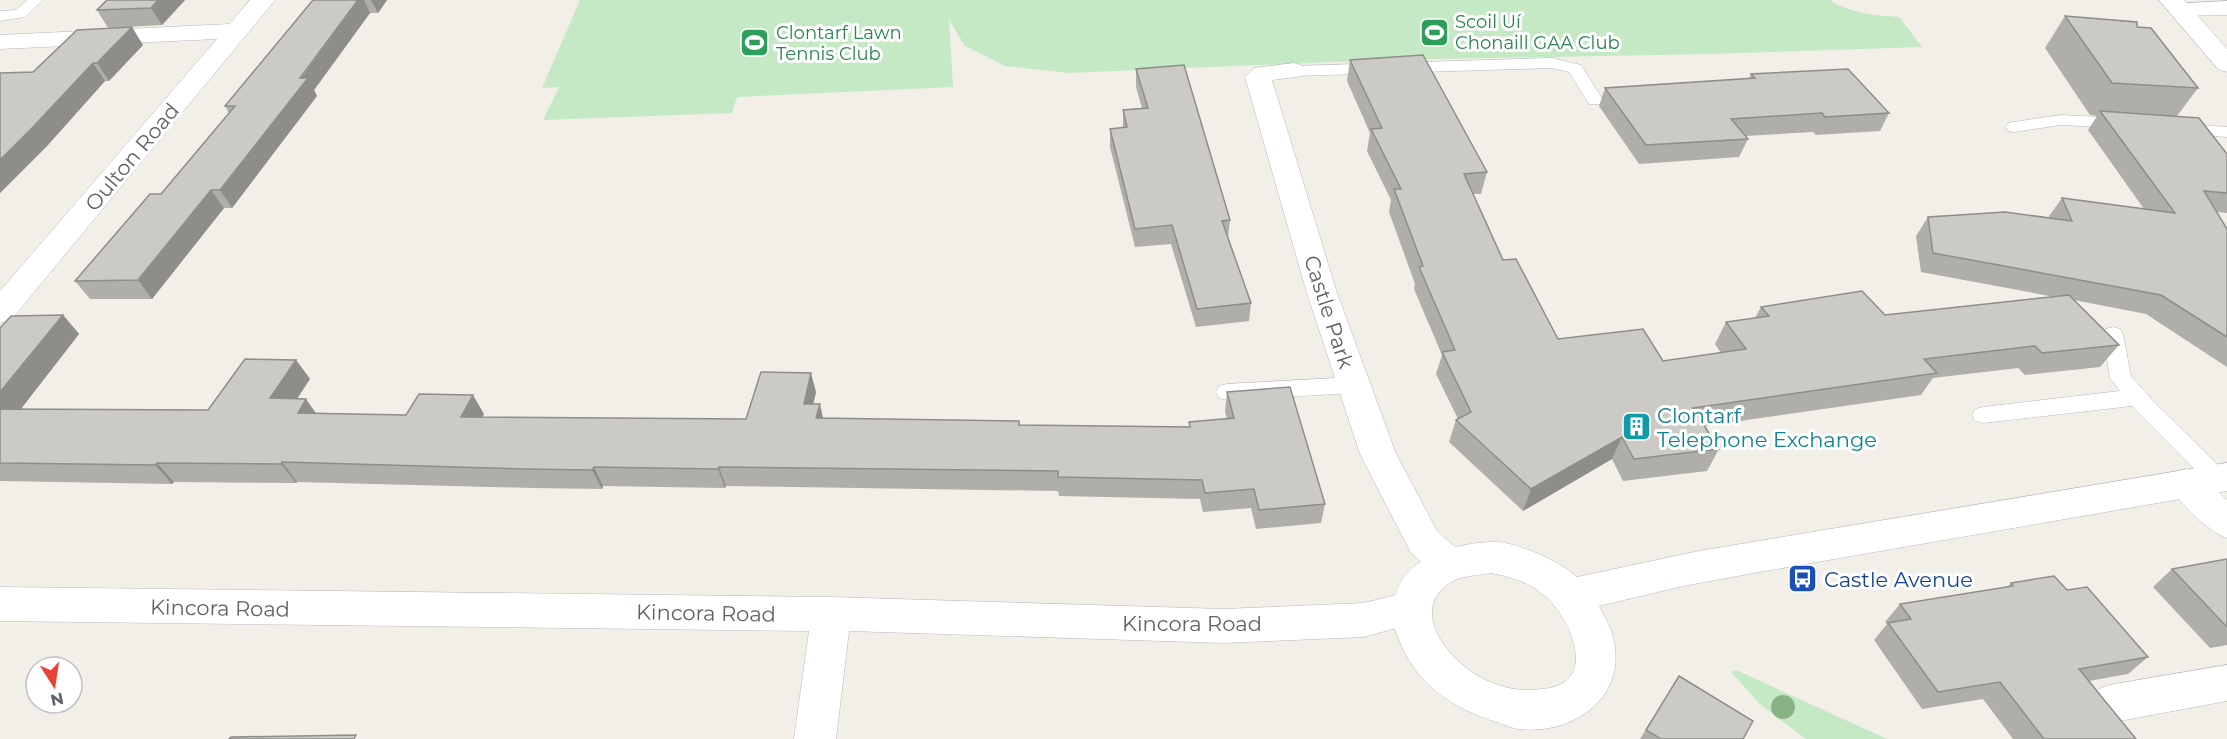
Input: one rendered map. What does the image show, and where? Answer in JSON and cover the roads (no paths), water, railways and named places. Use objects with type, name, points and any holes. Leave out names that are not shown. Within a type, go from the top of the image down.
[{"type":"street","name":"Oulton Road","points":[[0,312],[182,99],[235,31],[263,0]]},
{"type":"street","points":[[2175,5],[2227,8]]},
{"type":"street","points":[[2175,5],[2227,64]]},
{"type":"street","points":[[0,42],[235,31]]},
{"type":"street","name":"Castle Park","points":[[1294,71],[1263,73],[1258,77],[1321,290],[1378,454],[1424,542],[1449,564]]},
{"type":"street","points":[[1571,596],[1665,573],[1888,533],[2210,480],[2227,523]]},
{"type":"street","points":[[1491,557],[1518,562],[1543,573],[1571,596],[1590,623],[1596,644],[1592,678],[1585,690],[1565,706],[1550,712],[1494,725],[1430,671],[1417,649],[1410,628],[1411,608],[1417,591],[1426,579],[1449,564],[1470,558],[1491,557]]},
{"type":"street","name":"Kincora Road","points":[[0,604],[831,614],[1224,626],[1364,620],[1411,608]]},
{"type":"street","points":[[815,739],[831,614]]},
{"type":"street","points":[[2109,704],[2227,683]]},
{"type":"lane","points":[[0,16],[20,14],[36,0]]},
{"type":"lane","points":[[1294,71],[1552,63],[1575,68],[1595,100]]},
{"type":"lane","points":[[2014,128],[2061,120],[2096,120],[2144,125]]},
{"type":"lane","points":[[2168,127],[2227,132]]},
{"type":"lane","points":[[2113,334],[2121,378],[2210,480]]},
{"type":"lane","points":[[1227,392],[1354,385]]},
{"type":"lane","points":[[1983,415],[2137,397]]},
{"type":"place","name":"Scoil Uí Chonaill GAA Club","points":[[1434,32]]},
{"type":"place","name":"Clontarf Lawn Tennis Club","points":[[755,43]]},
{"type":"place","name":"Clontarf Telephone Exchange","points":[[1636,427]]},
{"type":"place","name":"Castle Avenue","points":[[1803,579]]}]
